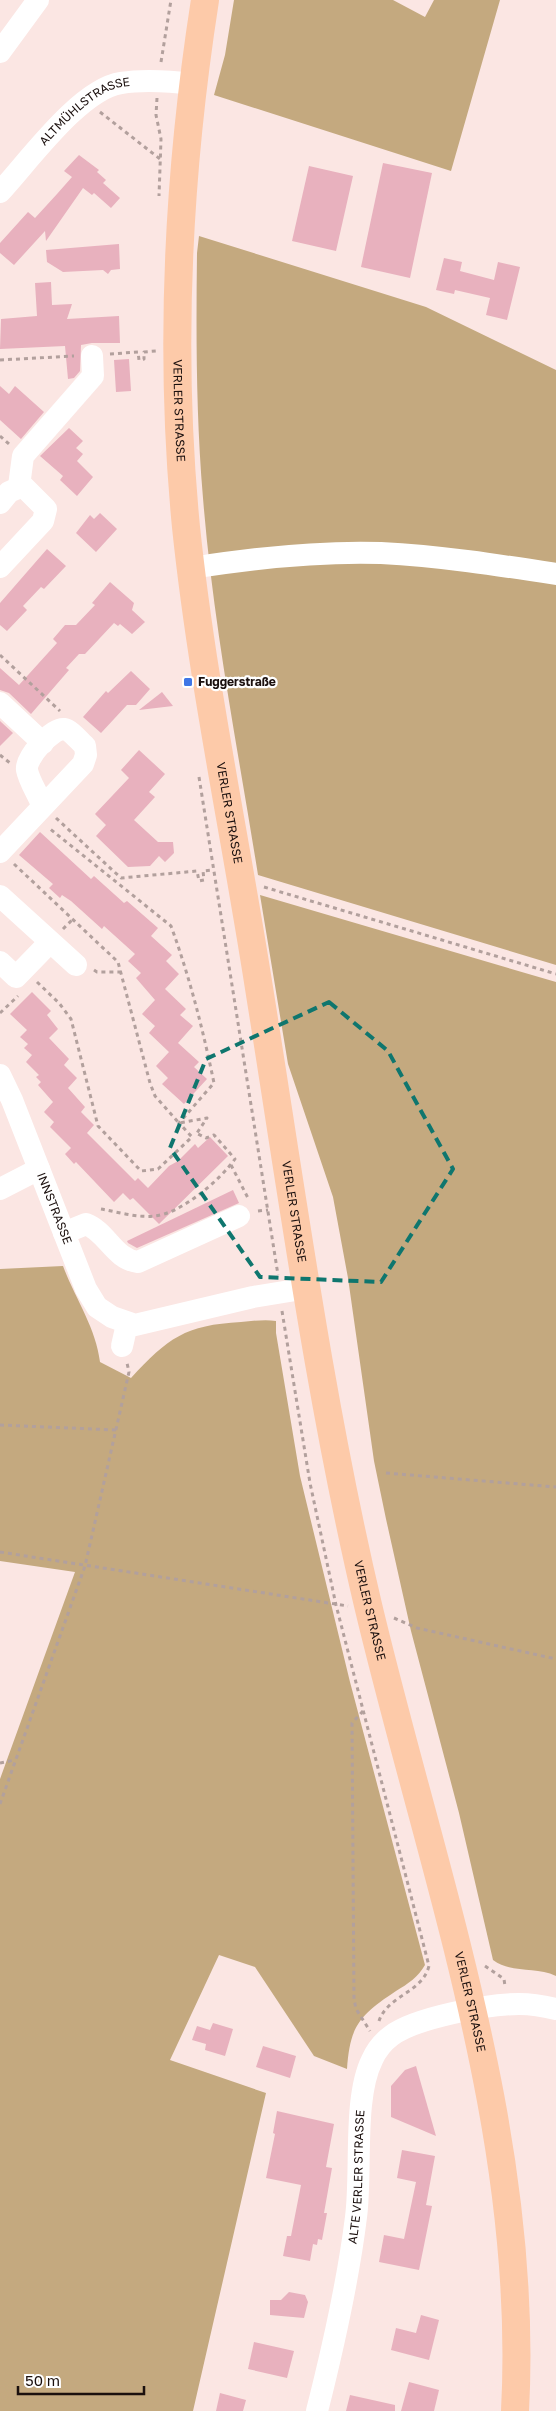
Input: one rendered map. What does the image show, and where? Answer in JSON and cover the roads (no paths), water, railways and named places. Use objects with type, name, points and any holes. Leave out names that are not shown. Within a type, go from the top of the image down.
[{"type":"main road","name":"VERLER STRASSE","points":[[206,0],[186,156],[177,350],[181,468],[191,568],[203,661],[242,880],[331,1427],[355,1549],[389,1691],[473,2010],[486,2068],[507,2194],[517,2338],[515,2411]]},
{"type":"street","points":[[0,52],[38,0]]},
{"type":"street","name":"ALTMÜHLSTRASSE","points":[[3,182],[71,113],[103,88],[120,83],[159,80],[194,84]]},
{"type":"street","points":[[19,486],[23,456],[94,376],[92,356]]},
{"type":"street","points":[[0,503],[9,492],[19,486],[27,488],[43,503],[46,509],[43,521],[2,562]]},
{"type":"street","points":[[191,568],[288,556],[381,553],[492,564],[556,574]]},
{"type":"street","points":[[0,704],[43,743]]},
{"type":"street","points":[[0,852],[42,814],[83,764],[86,755],[85,746],[67,730],[59,729],[51,733],[29,760],[27,768],[42,814]]},
{"type":"street","points":[[0,896],[76,965]]},
{"type":"street","points":[[0,962],[16,977],[50,942]]},
{"type":"street","name":"INNSTRASSE","points":[[0,1075],[12,1100],[86,1289],[97,1307],[127,1324]]},
{"type":"street","points":[[0,1189],[39,1169]]},
{"type":"street","points":[[64,1233],[86,1224],[96,1227],[116,1252],[130,1261],[138,1262],[246,1211]]},
{"type":"street","points":[[122,1346],[127,1324],[148,1323],[253,1297],[308,1288]]},
{"type":"street","name":"ALTE VERLER STRASSE","points":[[317,2411],[329,2361],[356,2218],[362,2092],[366,2073],[380,2046],[390,2036],[411,2025],[473,2010],[518,2004],[556,2009]]},
{"type":"place","name":"Fuggerstraße","points":[[188,682]]}]
